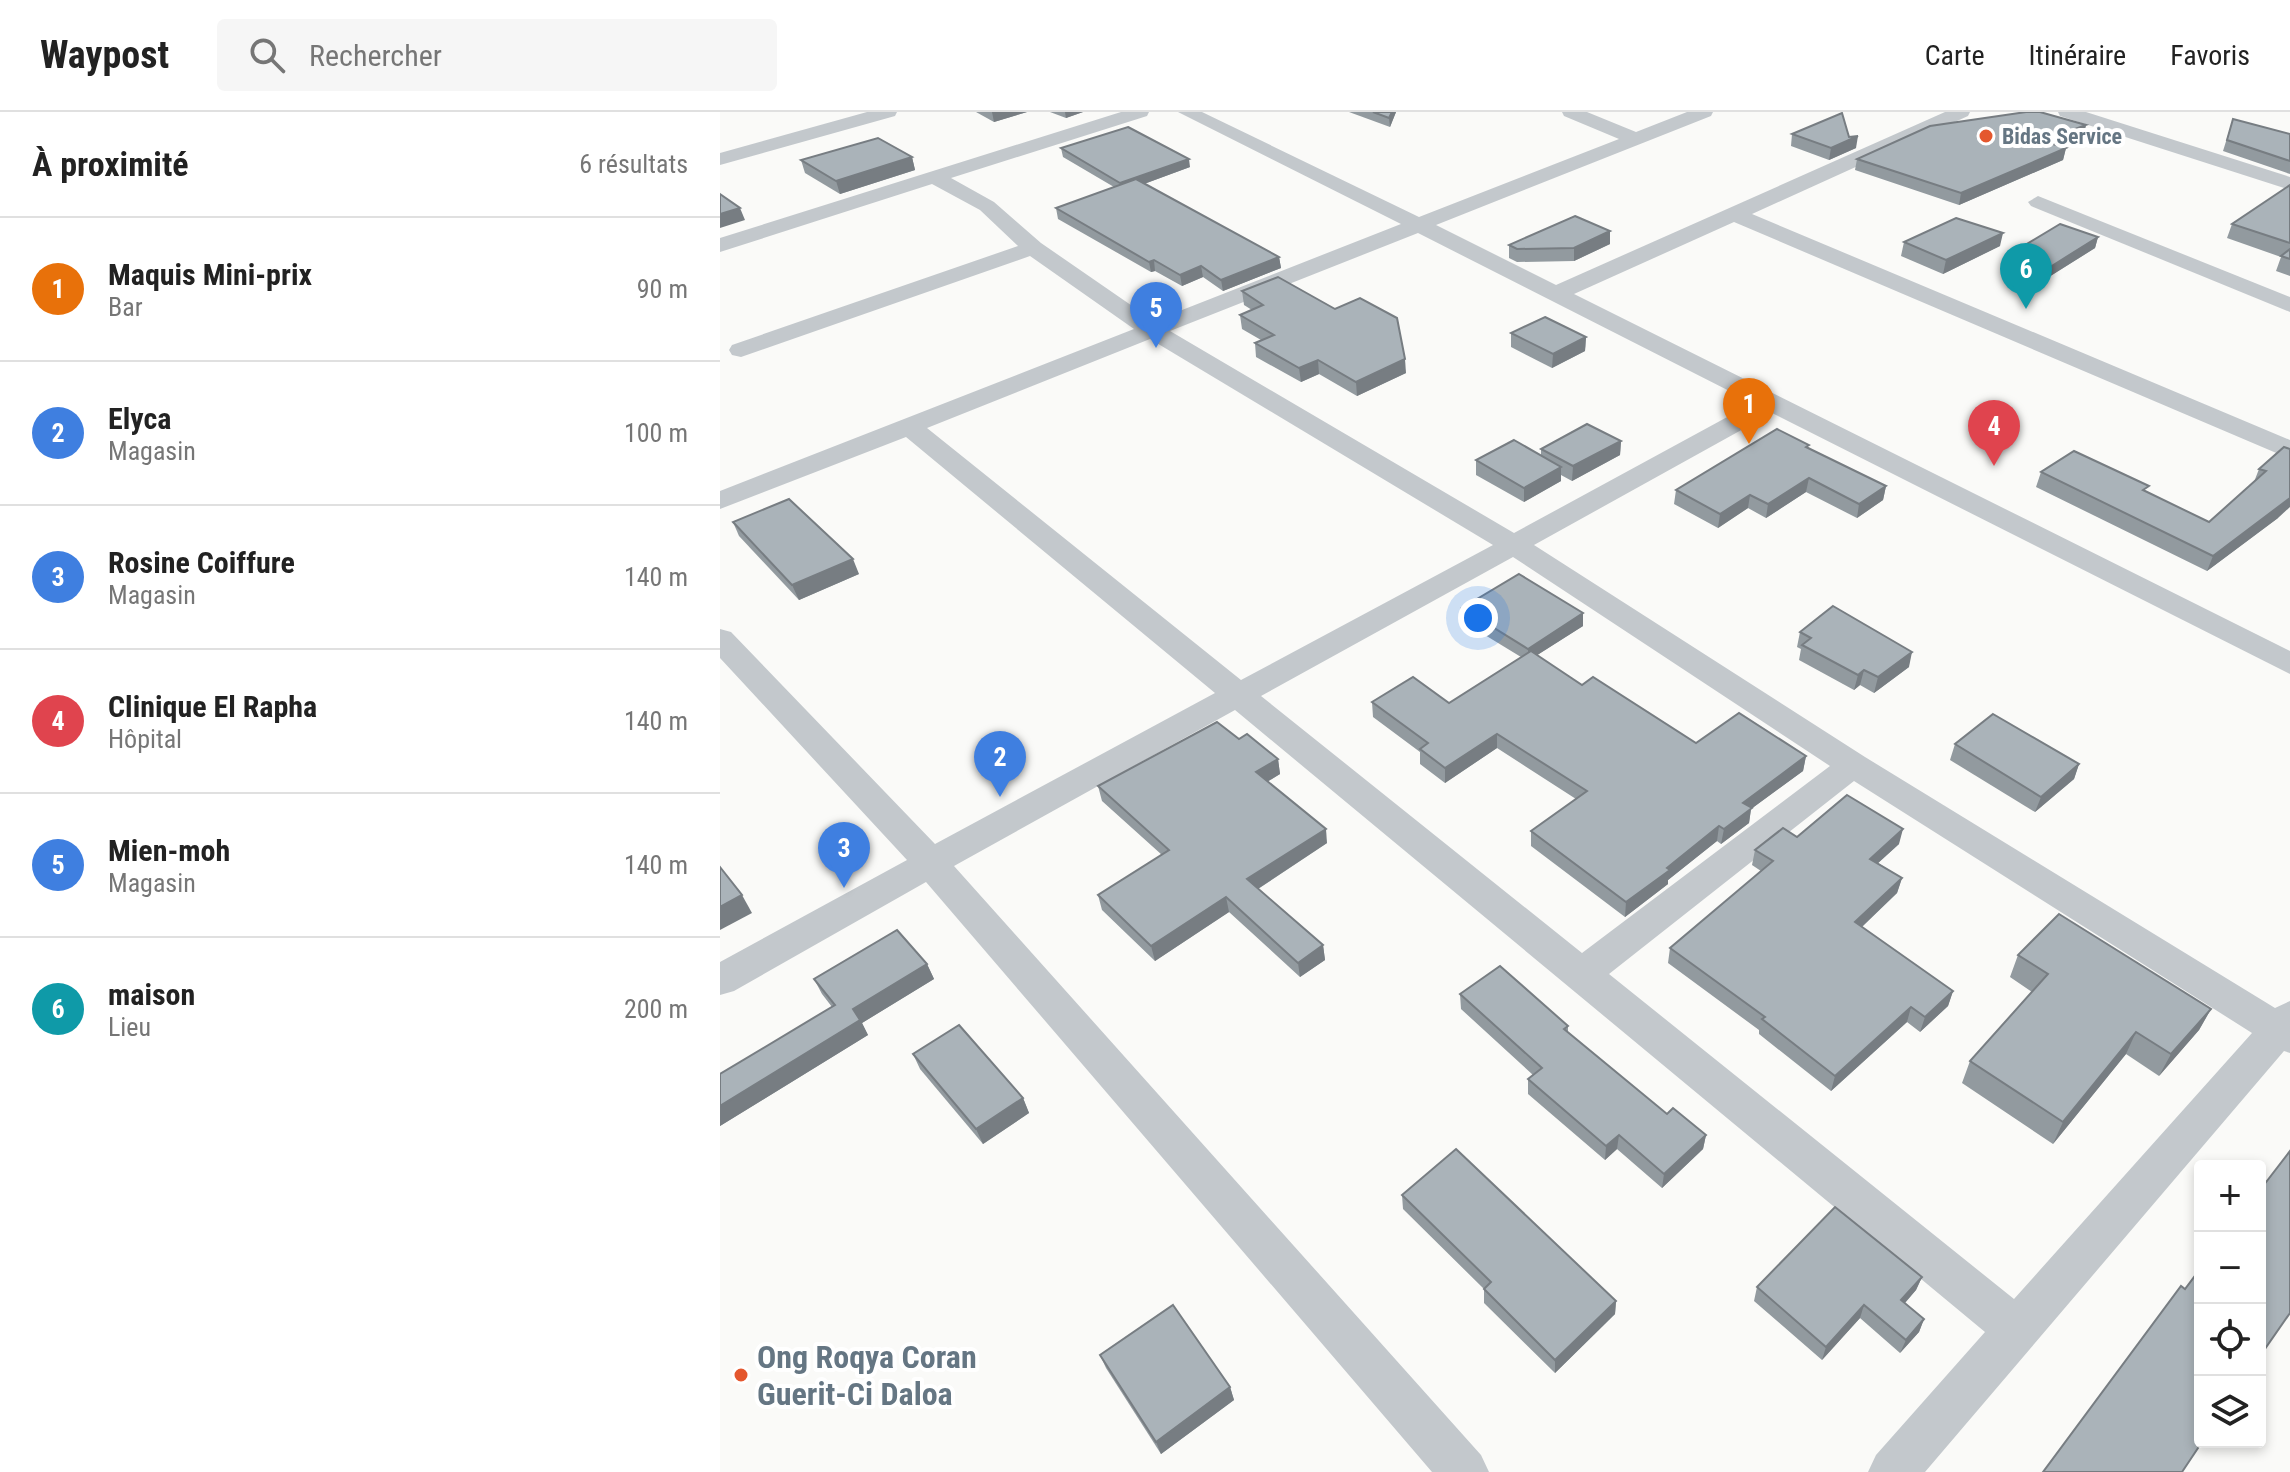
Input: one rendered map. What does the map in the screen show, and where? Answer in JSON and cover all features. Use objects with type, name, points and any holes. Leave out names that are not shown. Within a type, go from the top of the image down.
[{"type":"street","points":[[720,159],[888,112]]},
{"type":"street","points":[[720,245],[1140,112]]},
{"type":"street","points":[[1187,112],[1419,225],[2290,664]]},
{"type":"street","points":[[1571,112],[1637,139]]},
{"type":"street","points":[[720,501],[1704,112]]},
{"type":"street","points":[[1556,294],[1961,112]]},
{"type":"street","points":[[2067,112],[2290,184]]},
{"type":"street","points":[[936,178],[987,206],[1033,248],[1151,330],[1516,546],[1853,765],[2286,1028],[1893,1472]]},
{"type":"street","points":[[2038,202],[2290,305]]},
{"type":"street","points":[[1734,214],[2288,446]]},
{"type":"street","points":[[741,350],[1033,248]]},
{"type":"street","points":[[720,980],[930,862],[1516,546],[1770,404]]},
{"type":"street","points":[[909,426],[2017,1330]]},
{"type":"street","points":[[720,639],[930,862],[1464,1472]]},
{"type":"street","points":[[1582,974],[1853,765]]},
{"type":"building","points":[[1373,112],[1392,112],[1389,118]]},
{"type":"building","points":[[2040,112],[2086,125],[2043,141],[2066,148],[1961,193],[1857,159],[1930,126]]},
{"type":"building","points":[[1842,113],[1849,137],[1858,136],[1831,148],[1792,134]]},
{"type":"building","points":[[2233,119],[2290,134],[2290,161],[2227,140]]},
{"type":"building","points":[[1128,127],[1189,159],[1120,183],[1061,148]]},
{"type":"building","points":[[878,138],[912,157],[836,181],[801,160]]},
{"type":"building","points":[[1136,179],[1279,257],[1221,280],[1201,266],[1180,275],[1154,260],[1149,262],[1056,208]]},
{"type":"building","points":[[2290,185],[2290,243],[2232,224]]},
{"type":"building","points":[[720,194],[740,208],[720,214]]},
{"type":"building","points":[[1575,216],[1610,231],[1574,248],[1517,249],[1509,245]]},
{"type":"building","points":[[1956,218],[2003,233],[1946,260],[1904,242]]},
{"type":"building","points":[[2060,224],[2098,237],[2047,269],[2010,254]]},
{"type":"building","points":[[2290,249],[2290,259],[2281,256]]},
{"type":"building","points":[[1278,277],[1335,309],[1360,298],[1397,318],[1405,359],[1356,382],[1318,360],[1299,368],[1255,343],[1274,335],[1240,315],[1263,305],[1242,291]]},
{"type":"building","points":[[1545,317],[1586,337],[1553,354],[1511,333]]},
{"type":"building","points":[[1587,424],[1621,441],[1573,466],[1541,449]]},
{"type":"building","points":[[1777,429],[1809,445],[1806,447],[1886,486],[1859,504],[1809,478],[1768,504],[1750,495],[1720,514],[1676,490]]},
{"type":"building","points":[[1514,440],[1561,467],[1524,488],[1476,460]]},
{"type":"building","points":[[2284,447],[2290,449],[2290,498],[2213,556],[2041,472],[2074,451],[2149,486],[2143,490],[2209,522],[2266,471],[2259,469]]},
{"type":"building","points":[[789,499],[853,559],[792,585],[733,522]]},
{"type":"building","points":[[1519,574],[1583,613],[1528,649],[1462,608]]},
{"type":"building","points":[[1833,606],[1912,652],[1878,677],[1864,670],[1858,675],[1802,645],[1811,638],[1800,632]]},
{"type":"building","points":[[1531,651],[1582,685],[1593,677],[1696,743],[1739,713],[1806,756],[1743,803],[1752,808],[1724,829],[1719,826],[1667,868],[1670,870],[1626,902],[1531,831],[1587,791],[1497,734],[1445,768],[1420,749],[1428,743],[1372,702],[1413,677],[1449,703]]},
{"type":"building","points":[[1993,714],[2079,764],[2041,797],[1955,744]]},
{"type":"building","points":[[1217,722],[1239,739],[1247,734],[1278,759],[1256,772],[1326,829],[1247,879],[1323,945],[1298,963],[1226,897],[1151,946],[1098,895],[1169,850],[1098,786]]},
{"type":"building","points":[[1847,795],[1903,829],[1870,859],[1902,878],[1855,922],[1953,991],[1925,1017],[1911,1007],[1835,1076],[1762,1019],[1765,1017],[1670,948],[1773,861],[1755,850],[1783,828],[1797,837]]},
{"type":"building","points":[[720,867],[742,895],[720,907]]},
{"type":"building","points":[[2059,914],[2211,1009],[2171,1054],[2136,1032],[2063,1122],[1970,1061],[2048,974],[2018,955]]},
{"type":"building","points":[[897,930],[927,964],[853,1009],[860,1020],[720,1106],[720,1074],[835,1005],[814,979]]},
{"type":"building","points":[[1500,966],[1568,1026],[1564,1029],[1667,1114],[1673,1108],[1706,1135],[1664,1174],[1619,1135],[1606,1146],[1528,1079],[1542,1068],[1460,994]]},
{"type":"building","points":[[959,1025],[1023,1098],[976,1129],[913,1054]]},
{"type":"building","points":[[1456,1149],[1616,1301],[1555,1360],[1484,1289],[1491,1282],[1402,1195]]},
{"type":"building","points":[[2290,1151],[2290,1313],[2266,1347],[2266,1232],[2266,1182]]},
{"type":"building","points":[[1835,1207],[1922,1277],[1901,1300],[1924,1319],[1906,1340],[1864,1305],[1826,1347],[1757,1287]]},
{"type":"building","points":[[2194,1277],[2194,1448],[2198,1448],[2182,1472],[2043,1472],[2181,1286],[2185,1289]]},
{"type":"building","points":[[1173,1305],[1230,1387],[1156,1442],[1100,1355]]},
{"type":"place","name":"Bidas Service","points":[[1986,136]]},
{"type":"place","name":"maison","points":[[2026,309]]},
{"type":"place","name":"Mien-moh","points":[[1156,348]]},
{"type":"place","name":"Maquis Mini-prix","points":[[1749,444]]},
{"type":"place","name":"Clinique El Rapha","points":[[1994,466]]},
{"type":"place","name":"Elyca","points":[[1000,797]]},
{"type":"place","name":"Rosine Coiffure","points":[[844,888]]},
{"type":"place","name":"Ong Roqya Coran Guerit-Ci Daloa","points":[[741,1375]]}]
